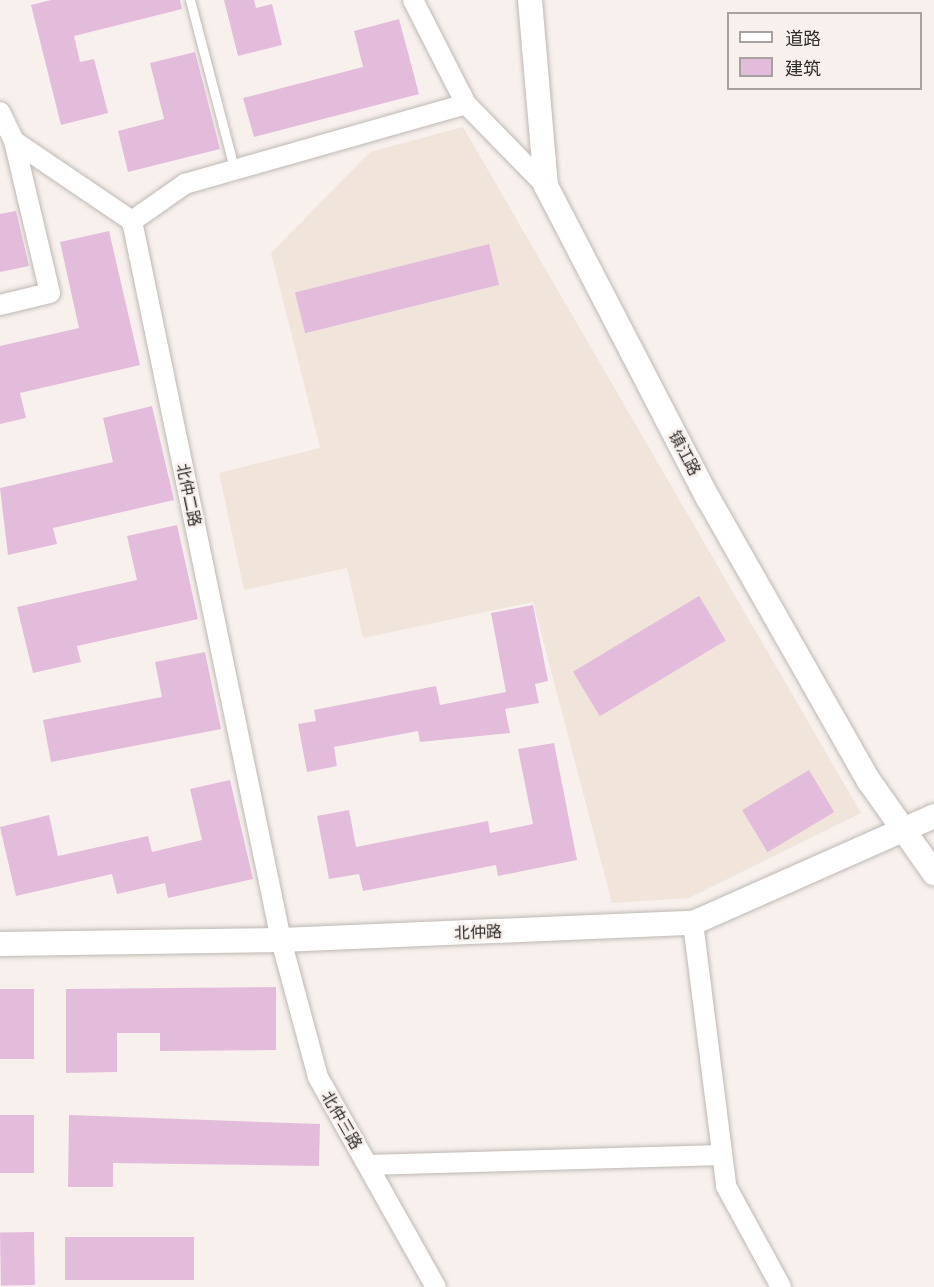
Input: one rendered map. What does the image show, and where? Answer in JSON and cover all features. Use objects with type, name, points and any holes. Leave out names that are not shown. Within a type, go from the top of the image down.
[{"type":"street","points":[[413,0],[466,104],[546,186]]},
{"type":"street","name":"镇江路","points":[[530,0],[546,186],[708,498],[869,781],[934,873]]},
{"type":"street","points":[[14,141],[132,221],[185,184],[234,168],[466,104]]},
{"type":"street","points":[[0,112],[14,141],[50,293],[0,305]]},
{"type":"street","name":"北仲二路","points":[[132,221],[281,940]]},
{"type":"street","name":"北仲路","points":[[0,944],[281,940],[693,923],[902,827],[934,816]]},
{"type":"street","points":[[693,923],[726,1186],[781,1287]]},
{"type":"street","name":"北仲三路","points":[[281,940],[318,1077],[436,1287]]},
{"type":"street","points":[[368,1165],[722,1155]]},
{"type":"lane","points":[[190,0],[234,168]]},
{"type":"shaded area","points":[[463,127],[861,813],[689,898],[612,903],[533,602],[363,638],[347,568],[244,590],[219,473],[320,448],[271,253],[370,152]]},
{"type":"building","points":[[51,0],[180,0],[182,9],[74,36],[80,62],[94,59],[108,113],[61,125],[31,5]]},
{"type":"building","points":[[224,0],[254,0],[256,8],[272,4],[282,45],[238,56]]},
{"type":"building","points":[[399,19],[419,94],[254,137],[243,98],[363,67],[354,31]]},
{"type":"building","points":[[195,52],[220,149],[128,172],[118,131],[164,119],[150,63]]},
{"type":"building","points":[[16,211],[29,266],[0,272],[0,214]]},
{"type":"building","points":[[109,231],[140,365],[20,393],[26,418],[0,424],[0,346],[79,328],[60,242]]},
{"type":"building","points":[[489,244],[499,285],[305,333],[295,292]]},
{"type":"building","points":[[152,406],[174,500],[53,528],[57,544],[8,555],[0,488],[113,462],[103,418]]},
{"type":"building","points":[[177,525],[198,619],[77,646],[81,662],[33,673],[17,607],[137,580],[127,536]]},
{"type":"building","points":[[699,596],[726,641],[600,716],[573,672]]},
{"type":"building","points":[[533,605],[548,681],[535,684],[539,703],[505,709],[510,733],[420,742],[418,731],[334,747],[337,766],[307,772],[298,724],[316,721],[314,710],[436,686],[440,705],[506,692],[491,613]]},
{"type":"building","points":[[205,652],[221,729],[51,762],[43,720],[162,697],[155,662]]},
{"type":"building","points":[[554,743],[577,860],[498,876],[496,865],[363,891],[359,874],[329,879],[317,816],[349,810],[356,847],[488,821],[490,833],[533,824],[518,749]]},
{"type":"building","points":[[809,770],[834,812],[767,852],[742,810]]},
{"type":"building","points":[[230,780],[253,879],[168,898],[165,883],[117,894],[112,874],[16,896],[0,827],[49,815],[58,856],[148,836],[152,852],[202,840],[190,789]]},
{"type":"building","points":[[276,987],[276,1050],[160,1051],[160,1033],[117,1033],[117,1072],[66,1073],[66,989]]},
{"type":"building","points":[[0,989],[34,989],[34,1059],[0,1059]]},
{"type":"building","points":[[0,1115],[34,1115],[34,1173],[0,1173]]},
{"type":"building","points":[[69,1115],[320,1124],[319,1166],[113,1163],[113,1187],[68,1187]]},
{"type":"building","points":[[34,1232],[35,1285],[1,1286],[0,1233]]},
{"type":"building","points":[[65,1237],[194,1237],[194,1280],[65,1280]]}]
